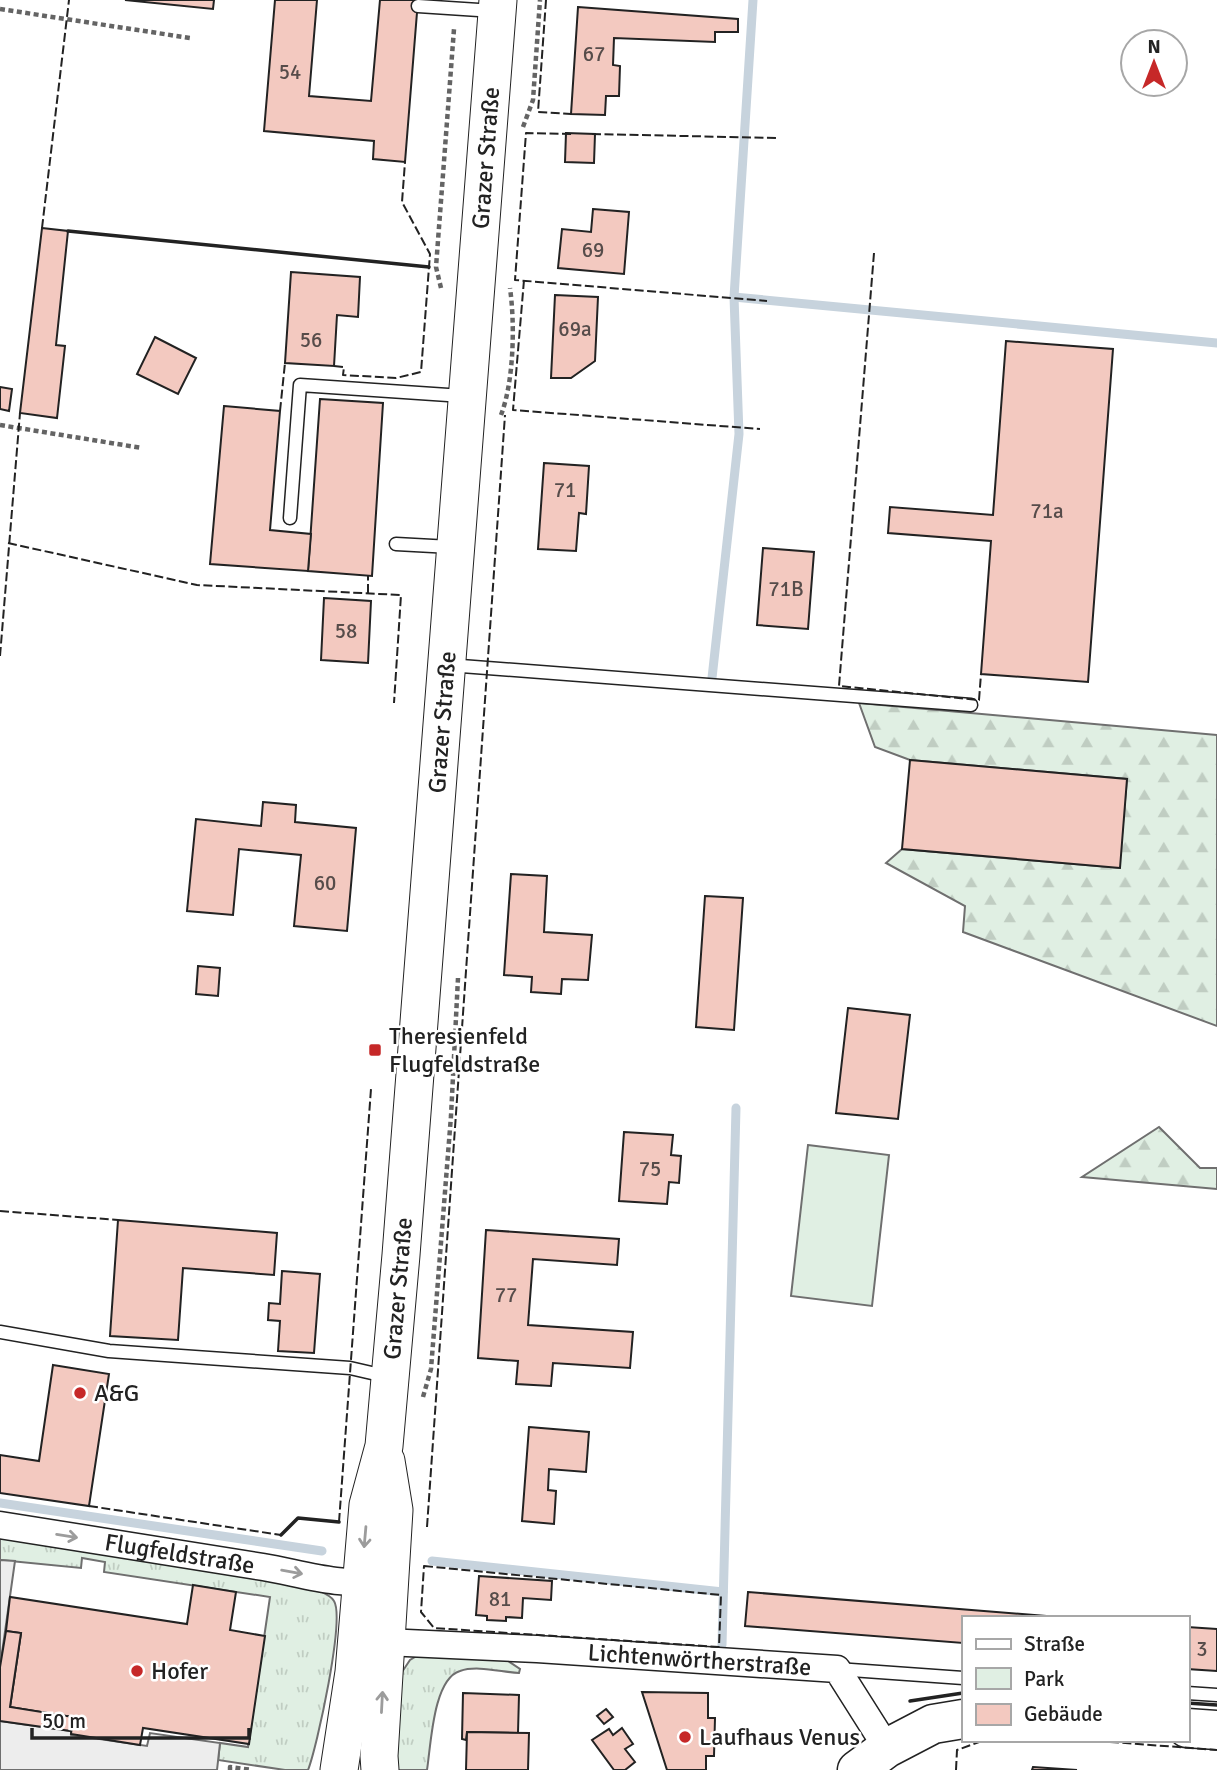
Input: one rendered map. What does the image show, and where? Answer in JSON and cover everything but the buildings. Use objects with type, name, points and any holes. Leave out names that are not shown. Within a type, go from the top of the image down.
[{"type":"main road","name":"Lichtenwörtherstraße","points":[[872,1759],[933,1724],[962,1720]]},
{"type":"main road","points":[[1189,1728],[1217,1730]]},
{"type":"street","name":"Grazer Straße","points":[[375,1580],[394,1510],[384,1446],[498,6]]},
{"type":"street","name":"Flugfeldstraße","points":[[0,1525],[375,1580]]},
{"type":"street","points":[[375,1580],[385,1642],[380,1770]]},
{"type":"street","points":[[339,1770],[354,1672],[375,1580]]},
{"type":"street","name":"Lichtenwörtherstraße","points":[[385,1642],[537,1648],[836,1669],[872,1759]]},
{"type":"lane","points":[[418,6],[498,6]]},
{"type":"lane","points":[[290,518],[300,385],[468,396]]},
{"type":"lane","points":[[396,544],[456,548]]},
{"type":"lane","points":[[447,664],[971,705]]},
{"type":"lane","points":[[0,1332],[109,1351],[350,1368],[390,1377]]},
{"type":"lane","points":[[836,1669],[962,1678]]},
{"type":"lane","points":[[1189,1693],[1217,1695]]},
{"type":"path","points":[[0,9],[190,38]]},
{"type":"path","points":[[0,425],[142,448]]},
{"type":"path","points":[[230,1770],[230,1767],[252,1770]]},
{"type":"green space","points":[[859,703],[1217,735],[1217,1026],[963,932],[965,906],[886,863],[902,849],[1119,868],[1127,779],[910,760],[875,747]]},
{"type":"green space","points":[[1159,1127],[1200,1168],[1217,1168],[1217,1189],[1082,1177]]},
{"type":"green space","points":[[808,1145],[889,1155],[872,1306],[791,1296]]},
{"type":"green space","points":[[0,1538],[311,1587],[330,1596],[336,1612],[333,1656],[308,1770],[285,1770],[218,1760],[220,1743],[248,1747],[270,1597],[104,1572],[105,1562],[82,1558],[81,1568],[0,1560]]},
{"type":"green space","points":[[420,1654],[497,1657],[520,1669],[519,1673],[467,1669],[451,1677],[444,1686],[435,1714],[427,1770],[394,1770],[402,1672],[410,1660]]},
{"type":"shaded area","points":[[0,1560],[15,1561],[0,1667]]},
{"type":"shaded area","points":[[0,1721],[147,1746],[150,1733],[220,1743],[217,1770],[0,1770]]},
{"type":"waterway","points":[[753,0],[734,297],[1217,343]]},
{"type":"waterway","points":[[712,678],[739,434],[734,297]]},
{"type":"waterway","points":[[722,1645],[736,1108]]},
{"type":"waterway","points":[[0,1503],[322,1551]]},
{"type":"waterway","points":[[432,1561],[723,1592]]},
{"type":"fence","points":[[42,228],[69,0]]},
{"type":"fence","points":[[546,0],[538,112],[571,114]]},
{"type":"fence","points":[[571,134],[526,133],[515,280],[767,301]]},
{"type":"fence","points":[[592,134],[777,138]]},
{"type":"fence","points":[[334,366],[344,367],[343,375],[396,378],[421,372],[430,254],[402,202],[405,162]]},
{"type":"fence","points":[[874,253],[839,686],[979,700],[981,674]]},
{"type":"fence","points":[[524,280],[513,410],[760,429]]},
{"type":"fence","points":[[280,411],[285,363]]},
{"type":"fence","points":[[0,656],[20,413]]},
{"type":"fence","points":[[427,1527],[505,415]]},
{"type":"fence","points":[[8,543],[197,585],[401,595],[394,703]]},
{"type":"fence","points":[[368,575],[368,593]]},
{"type":"fence","points":[[339,1522],[371,1089]]},
{"type":"fence","points":[[0,1211],[118,1220]]},
{"type":"fence","points":[[89,1506],[281,1535]]},
{"type":"fence","points":[[424,1566],[721,1595],[719,1647],[434,1628],[421,1612],[424,1566]]},
{"type":"fence","points":[[956,1770],[957,1750],[979,1742]]},
{"type":"fence","points":[[1111,1742],[1217,1750]]},
{"type":"wall","points":[[68,231],[429,267]]},
{"type":"wall","points":[[281,1535],[298,1518],[339,1522]]},
{"type":"wall","points":[[910,1701],[962,1693]]},
{"type":"wall","points":[[1189,1703],[1217,1705]]},
{"type":"place","name":"Theresienfeld Flugfeldstraße","points":[[375,1050]]},
{"type":"place","name":"A&G","points":[[80,1393]]},
{"type":"place","name":"Hofer","points":[[137,1671]]},
{"type":"place","name":"Laufhaus Venus","points":[[685,1737]]}]
